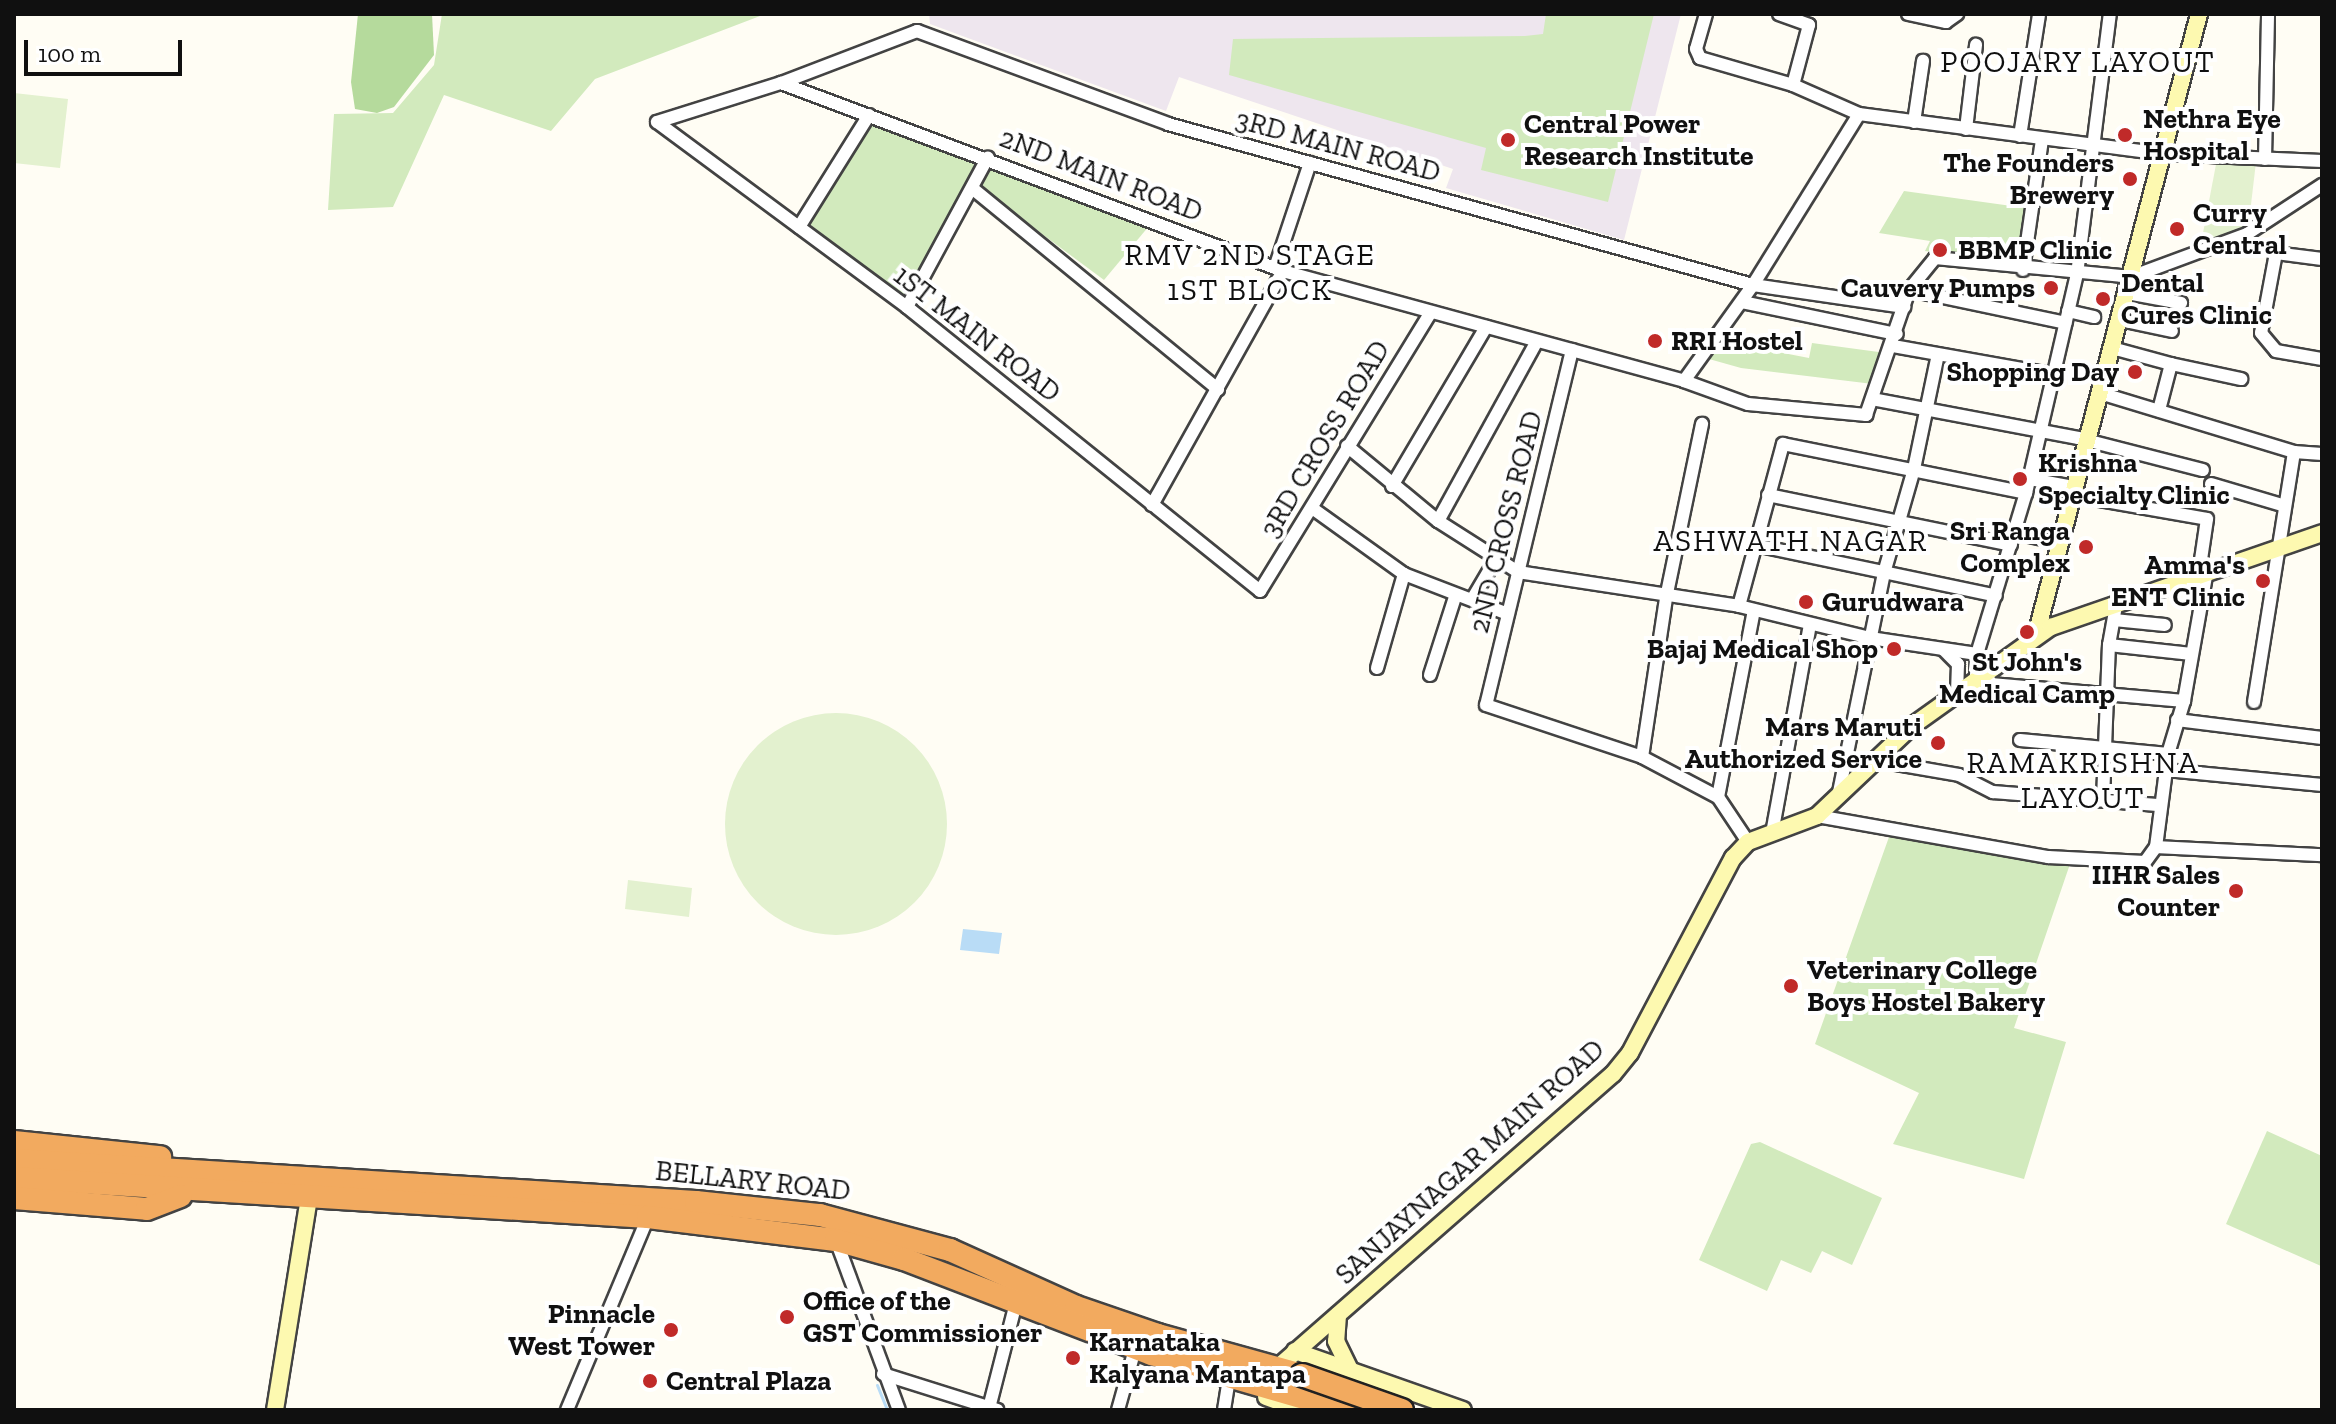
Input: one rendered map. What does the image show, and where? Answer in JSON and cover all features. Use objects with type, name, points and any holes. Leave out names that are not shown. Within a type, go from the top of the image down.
[{"type":"highway","points":[[14,1142],[168,1158],[211,1173]]},
{"type":"highway","name":"BELLARY ROAD","points":[[14,1160],[696,1202],[820,1215],[950,1250],[1076,1307],[1287,1358],[1300,1392],[1346,1410]]},
{"type":"highway","name":"BELLARY ROAD","points":[[14,1178],[189,1193],[648,1217],[836,1240],[904,1259],[1135,1349],[1238,1380],[1300,1392],[1398,1400]]},
{"type":"highway","points":[[14,1198],[147,1209],[189,1193]]},
{"type":"street","points":[[1706,14],[1698,56],[1793,85],[1859,114],[2163,154],[2322,161]]},
{"type":"street","points":[[1779,14],[1809,25],[1793,85]]},
{"type":"street","points":[[1908,14],[1946,22],[1957,14]]},
{"type":"street","points":[[2020,136],[2039,14]]},
{"type":"street","points":[[1979,666],[2042,431],[2077,274],[2110,14]]},
{"type":"street","points":[[2036,635],[2057,542],[2120,320],[2199,14]]},
{"type":"street","points":[[2265,159],[2268,14]]},
{"type":"street","name":"3RD MAIN ROAD","points":[[781,83],[917,31],[1168,124],[1753,285],[1904,307]]},
{"type":"street","points":[[1966,129],[1976,45]]},
{"type":"street","points":[[1914,122],[1923,61]]},
{"type":"street","name":"2ND MAIN ROAD","points":[[781,83],[988,157],[1279,270],[1684,381],[1748,404],[1866,415],[1872,399]]},
{"type":"street","name":"1ST MAIN ROAD","points":[[781,83],[657,122],[907,307],[1260,591]]},
{"type":"street","points":[[1684,381],[1742,302],[1859,114]]},
{"type":"street","points":[[799,227],[869,115]]},
{"type":"street","points":[[2023,270],[2042,139]]},
{"type":"street","points":[[907,307],[988,157]]},
{"type":"street","points":[[1152,505],[1218,389],[1279,270],[1310,163]]},
{"type":"street","points":[[2129,285],[2247,234],[2321,185]]},
{"type":"street","points":[[972,188],[1218,389]]},
{"type":"street","points":[[2322,259],[2276,253],[2261,333],[2276,351],[2322,359]]},
{"type":"street","points":[[2181,303],[2129,285],[2077,274],[1935,258],[1909,290],[1895,340],[1872,399],[2087,440],[2203,470]]},
{"type":"street","points":[[1909,290],[2067,317],[2094,317]]},
{"type":"street","points":[[1742,302],[1895,340],[1938,354],[2055,375]]},
{"type":"street","name":"3RD CROSS ROAD","points":[[1260,591],[1431,312]]},
{"type":"street","points":[[2120,320],[2172,331]]},
{"type":"street","points":[[1392,486],[1486,327]]},
{"type":"street","points":[[1438,521],[1537,341]]},
{"type":"street","points":[[2112,348],[2241,379]]},
{"type":"street","name":"2ND CROSS ROAD","points":[[1572,350],[1486,705],[1642,757]]},
{"type":"street","points":[[1838,800],[1884,573],[1914,469],[1938,354]]},
{"type":"street","points":[[2159,410],[2171,364]]},
{"type":"street","points":[[2100,393],[2294,452],[2322,454]]},
{"type":"street","points":[[1702,424],[1666,598],[1642,757],[1718,797],[1748,842]]},
{"type":"street","points":[[1739,606],[1783,444],[2026,493]]},
{"type":"street","points":[[1347,446],[1438,521],[1518,572],[1666,598],[1739,606],[1870,638],[1944,650],[1979,666],[1991,684],[2184,701]]},
{"type":"street","points":[[2254,702],[2282,505],[2294,452]]},
{"type":"street","points":[[1817,816],[2048,857],[2145,862],[2156,847],[2168,754],[2184,701],[2192,654],[2207,519],[2072,491],[2030,479]]},
{"type":"street","points":[[2211,484],[2282,505]]},
{"type":"street","points":[[1768,495],[1897,521],[2013,539],[2057,542]]},
{"type":"street","points":[[1312,508],[1404,574],[1455,597],[1473,598],[1508,614]]},
{"type":"street","name":"SANJAYNAGAR MAIN ROAD","points":[[1287,1358],[1613,1074],[1630,1053],[1733,858],[1748,842],[1773,828],[1817,816],[1838,800],[1873,760],[1957,689],[1979,666],[2036,635],[2117,600],[2322,533]]},
{"type":"street","points":[[1755,545],[1996,596]]},
{"type":"street","points":[[1473,598],[1496,559]]},
{"type":"street","points":[[1377,668],[1404,574]]},
{"type":"street","points":[[1430,675],[1455,597]]},
{"type":"street","points":[[2103,800],[2109,645],[2117,600]]},
{"type":"street","points":[[1718,797],[1754,610]]},
{"type":"street","points":[[2114,620],[2165,625]]},
{"type":"street","points":[[1773,828],[1810,624]]},
{"type":"street","points":[[2109,645],[2192,654]]},
{"type":"street","points":[[1944,650],[1958,664],[1957,689]]},
{"type":"street","points":[[2177,720],[2322,738]]},
{"type":"street","points":[[2020,740],[2168,754]]},
{"type":"street","points":[[1873,760],[1959,775],[1993,792],[2160,805]]},
{"type":"street","points":[[2166,770],[2322,785]]},
{"type":"street","points":[[2156,847],[2322,855]]},
{"type":"street","points":[[275,1410],[309,1198]]},
{"type":"street","points":[[567,1410],[648,1217]]},
{"type":"street","points":[[836,1240],[883,1374],[899,1410]]},
{"type":"street","points":[[883,1374],[993,1409],[1016,1303]]},
{"type":"street","points":[[1338,1315],[1336,1341],[1350,1370]]},
{"type":"street","points":[[1118,1410],[1135,1349]]},
{"type":"street","points":[[1287,1358],[1350,1370],[1398,1400]]},
{"type":"street","points":[[1287,1358],[1398,1400],[1463,1410]]},
{"type":"street","points":[[1224,1410],[1238,1380]]},
{"type":"shaded area","name":"Central Power Research Institute","points":[[929,14],[1681,14],[1624,240],[1446,188],[1453,169],[1179,77],[1166,111],[930,24]]},
{"type":"green space","points":[[358,14],[432,14],[434,55],[394,107],[377,113],[355,109],[351,82]]},
{"type":"green space","points":[[442,14],[765,14],[595,79],[551,131],[444,95],[393,207],[328,210],[334,114],[393,113],[434,65]]},
{"type":"green space","points":[[1546,14],[1654,14],[1608,202],[1481,170],[1486,148],[1229,75],[1233,39],[1525,36],[1543,34]]},
{"type":"green space","points":[[14,93],[68,99],[60,168],[14,163]]},
{"type":"green space","points":[[872,123],[978,160],[905,296],[809,224]]},
{"type":"green space","points":[[2217,159],[2256,162],[2248,230],[2200,249]]},
{"type":"green space","points":[[993,161],[1149,226],[1104,280],[980,188]]},
{"type":"green space","points":[[1904,191],[2026,208],[2019,263],[1925,251],[1930,241],[1879,233]]},
{"type":"green space","points":[[1722,341],[1809,358],[1812,343],[1886,353],[1873,384],[1741,368],[1709,359]]},
{"type":"green space","points":[[836,713],[879,721],[915,745],[939,781],[947,824],[939,867],[915,903],[879,927],[836,935],[793,927],[757,903],[733,867],[725,824],[733,781],[757,745],[793,721]]},
{"type":"green space","points":[[1889,837],[2070,864],[2014,1028],[2066,1042],[2024,1179],[1893,1144],[1919,1093],[1815,1044]]},
{"type":"green space","points":[[628,880],[692,888],[689,917],[625,909]]},
{"type":"green space","points":[[2267,1131],[2322,1156],[2321,1266],[2226,1224]]},
{"type":"green space","points":[[1760,1142],[1882,1198],[1852,1265],[1822,1251],[1811,1273],[1781,1260],[1767,1291],[1699,1260],[1751,1144]]},
{"type":"water","points":[[963,929],[1002,933],[999,954],[960,950]]},
{"type":"waterway","points":[[877,1385],[887,1410]]},
{"type":"place","name":"Nethra Eye Hospital","points":[[2125,135]]},
{"type":"place","name":"Central Power Research Institute","points":[[1508,140]]},
{"type":"place","name":"The Founders Brewery","points":[[2130,179]]},
{"type":"place","name":"Curry Central","points":[[2177,229]]},
{"type":"place","name":"BBMP Clinic","points":[[1940,250]]},
{"type":"place","name":"Cauvery Pumps","points":[[2051,288]]},
{"type":"place","name":"Dental Cures Clinic","points":[[2103,299]]},
{"type":"place","name":"RRI Hostel","points":[[1655,341]]},
{"type":"place","name":"Shopping Day","points":[[2135,372]]},
{"type":"place","name":"Krishna Specialty Clinic","points":[[2020,479]]},
{"type":"place","name":"Sri Ranga Complex","points":[[2086,547]]},
{"type":"place","name":"Amma's ENT Clinic","points":[[2263,581]]},
{"type":"place","name":"Gurudwara","points":[[1806,602]]},
{"type":"place","name":"St John's Medical Camp","points":[[2027,632]]},
{"type":"place","name":"Bajaj Medical Shop","points":[[1894,649]]},
{"type":"place","name":"Mars Maruti Authorized Service","points":[[1938,743]]},
{"type":"place","name":"IIHR Sales Counter","points":[[2236,891]]},
{"type":"place","name":"Veterinary College Boys Hostel Bakery","points":[[1791,986]]},
{"type":"place","name":"Office of the GST Commissioner","points":[[787,1317]]},
{"type":"place","name":"Pinnacle West Tower","points":[[671,1330]]},
{"type":"place","name":"Karnataka Kalyana Mantapa","points":[[1073,1358]]},
{"type":"place","name":"Central Plaza","points":[[650,1381]]},
{"type":"district","name":"POOJARY LAYOUT","points":[[2078,62]]},
{"type":"district","name":"RMV 2ND STAGE 1ST BLOCK","points":[[1250,272]]},
{"type":"district","name":"ASHWATH NAGAR","points":[[1791,541]]},
{"type":"district","name":"RAMAKRISHNA LAYOUT","points":[[2083,780]]}]
